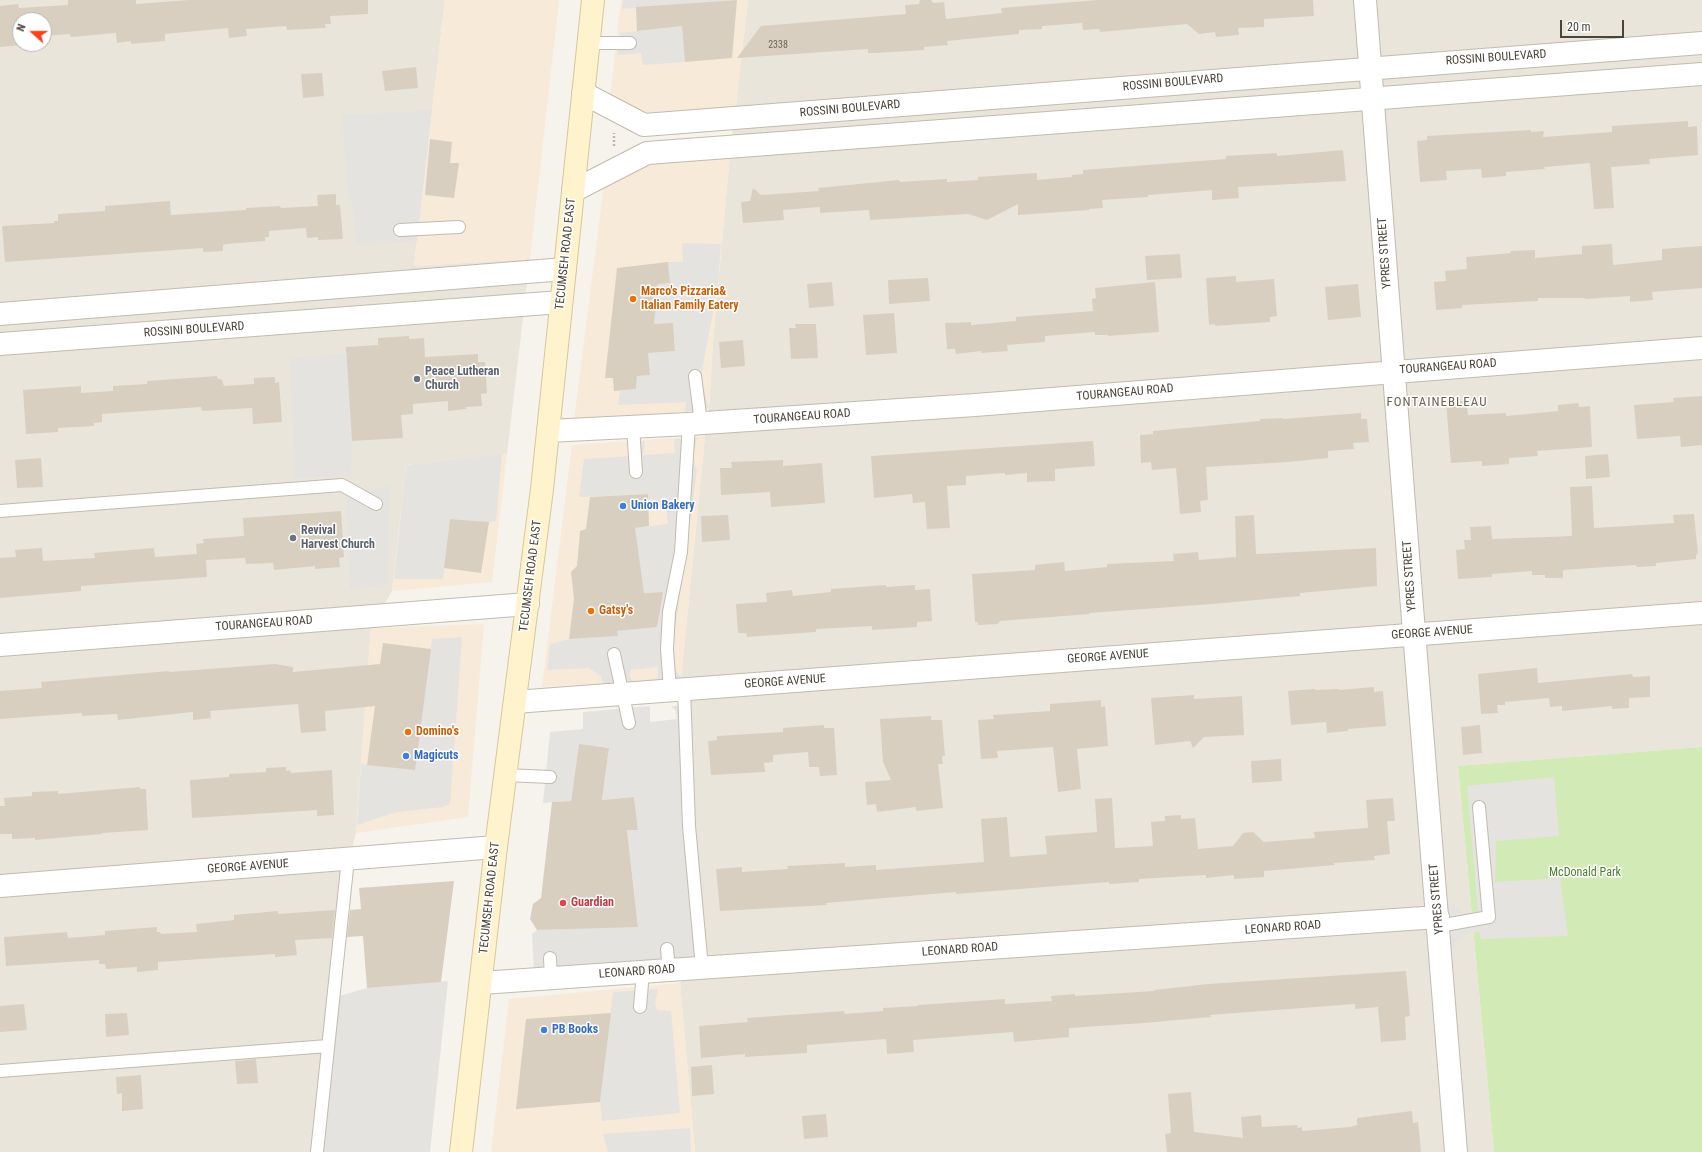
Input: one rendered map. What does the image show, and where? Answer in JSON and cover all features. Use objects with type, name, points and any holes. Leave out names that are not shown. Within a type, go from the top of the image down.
[{"type":"main road","name":"TECUMSEH ROAD EAST","points":[[461,1152],[496,847],[528,604],[548,431],[593,0]]},
{"type":"street","name":"YPRES STREET","points":[[1365,0],[1456,1152]]},
{"type":"street","name":"ROSSINI BOULEVARD","points":[[644,125],[1702,43]]},
{"type":"street","points":[[573,191],[647,153],[1702,74]]},
{"type":"street","points":[[583,93],[644,125],[647,153]]},
{"type":"street","points":[[0,314],[565,269]]},
{"type":"street","points":[[384,284],[388,315]]},
{"type":"street","name":"ROSSINI BOULEVARD","points":[[0,344],[561,302]]},
{"type":"street","name":"TOURANGEAU ROAD","points":[[548,431],[695,424],[975,405],[1702,348]]},
{"type":"street","name":"TOURANGEAU ROAD","points":[[0,645],[528,604]]},
{"type":"street","name":"GEORGE AVENUE","points":[[515,702],[1702,613]]},
{"type":"street","name":"GEORGE AVENUE","points":[[0,886],[496,847]]},
{"type":"street","name":"LEONARD ROAD","points":[[481,983],[550,968],[643,972],[1439,922]]},
{"type":"lane","points":[[588,43],[630,43]]},
{"type":"lane","points":[[400,230],[459,227]]},
{"type":"lane","points":[[695,376],[695,424],[681,552],[669,612],[667,641],[677,690],[688,826],[702,968]]},
{"type":"lane","points":[[633,427],[636,472]]},
{"type":"lane","points":[[0,511],[342,485],[376,504]]},
{"type":"lane","points":[[614,654],[629,723]]},
{"type":"lane","points":[[505,775],[550,777]]},
{"type":"lane","points":[[1439,922],[1489,917],[1480,807]]},
{"type":"lane","points":[[317,1152],[348,859]]},
{"type":"lane","points":[[667,949],[669,970]]},
{"type":"lane","points":[[640,1007],[643,972]]},
{"type":"lane","points":[[0,1071],[328,1046]]},
{"type":"path","points":[[613,148],[615,129]]},
{"type":"shaded area","points":[[0,0],[445,0],[414,266],[530,259],[507,454],[406,465],[392,591],[371,628],[356,833],[345,872],[316,1152],[0,1152]]},
{"type":"shaded area","points":[[445,0],[559,0],[530,259],[414,266]]},
{"type":"shaded area","points":[[621,0],[748,0],[736,107],[608,115]]},
{"type":"shaded area","points":[[623,0],[735,0],[622,9]]},
{"type":"shaded area","points":[[748,0],[1702,0],[1702,747],[1458,766],[1494,1152],[695,1152],[680,983],[700,959],[681,679],[705,436],[709,410],[713,340],[730,154]]},
{"type":"shaded area","points":[[682,26],[685,62],[643,65],[641,53],[617,55],[620,33]]},
{"type":"shaded area","points":[[432,110],[417,241],[357,245],[352,204],[348,195],[342,115]]},
{"type":"shaded area","points":[[730,154],[713,340],[709,410],[574,421],[604,184],[640,162]]},
{"type":"shaded area","points":[[682,243],[721,244],[718,285],[702,371],[702,382],[709,408],[685,412],[686,402],[618,405],[620,391],[636,389],[637,376],[648,375],[648,353],[675,351],[673,323],[654,324],[656,304],[651,301],[652,285],[670,283],[668,262],[683,262]]},
{"type":"shaded area","points":[[347,353],[352,441],[351,475],[295,479],[290,359]]},
{"type":"shaded area","points":[[705,436],[681,679],[542,687],[572,445]]},
{"type":"shaded area","points":[[697,438],[692,461],[697,470],[674,638],[676,671],[682,678],[657,680],[658,667],[631,670],[629,676],[635,682],[603,684],[601,676],[589,668],[547,670],[550,644],[569,639],[617,636],[617,631],[657,627],[662,592],[643,593],[635,528],[668,524],[666,507],[649,508],[648,494],[579,497],[584,459],[632,456],[626,443],[645,441],[643,455],[675,453],[674,439]]},
{"type":"shaded area","points":[[502,454],[496,521],[489,522],[450,519],[443,579],[394,579],[406,465]]},
{"type":"shaded area","points":[[507,454],[492,582],[392,591],[406,465]]},
{"type":"shaded area","points":[[389,486],[388,584],[350,589],[346,492]]},
{"type":"shaded area","points":[[484,624],[468,817],[356,833],[371,628]]},
{"type":"shaded area","points":[[462,637],[450,804],[443,807],[397,812],[357,825],[361,764],[415,769],[432,639]]},
{"type":"shaded area","points":[[650,706],[650,722],[677,719],[676,711],[671,706],[691,706],[689,732],[691,785],[698,848],[706,953],[708,958],[534,971],[532,934],[537,930],[638,926],[627,830],[638,830],[634,797],[602,800],[609,748],[579,745],[571,801],[543,803],[550,732],[583,729],[583,712]]},
{"type":"shaded area","points":[[1554,777],[1559,836],[1496,841],[1495,882],[1560,878],[1568,936],[1481,939],[1479,931],[1464,935],[1452,949],[1447,902],[1463,913],[1478,912],[1467,786]]},
{"type":"shaded area","points":[[448,981],[430,1152],[316,1152],[332,998],[367,988]]},
{"type":"shaded area","points":[[680,983],[695,1152],[491,1152],[509,999]]},
{"type":"shaded area","points":[[658,989],[655,1003],[657,1010],[671,1011],[680,1113],[602,1121],[600,1102],[613,992]]},
{"type":"shaded area","points":[[690,1128],[691,1152],[608,1152],[603,1134]]},
{"type":"green space","name":"McDonald Park","points":[[1702,747],[1702,1152],[1494,1152],[1458,766]]},
{"type":"building","points":[[68,0],[136,0],[136,4],[190,0],[368,0],[368,14],[330,16],[331,24],[325,24],[326,28],[287,30],[286,26],[246,29],[247,36],[229,38],[228,28],[165,34],[165,41],[131,44],[131,41],[117,43],[116,33],[71,37],[70,34],[52,35],[52,12],[12,12],[12,46],[0,47],[0,6],[18,4],[19,8],[68,5]]},
{"type":"building","points":[[737,0],[732,58],[685,62],[682,26],[637,31],[636,7]]},
{"type":"building","points":[[920,0],[931,0],[933,3],[944,2],[946,19],[1002,13],[1001,8],[1098,0],[1313,0],[1314,16],[1264,19],[1264,27],[1238,28],[1239,35],[1216,37],[1215,32],[1199,34],[1187,24],[1100,32],[1099,29],[1083,30],[1082,23],[1042,26],[1042,29],[1019,30],[1019,34],[947,41],[948,45],[924,47],[924,50],[868,53],[868,49],[737,58],[761,26],[906,14],[905,5],[919,4]]},
{"type":"building","points":[[416,67],[418,88],[385,91],[382,71]]},
{"type":"building","points":[[322,73],[324,96],[303,98],[301,74]]},
{"type":"building","points":[[1688,121],[1688,127],[1697,126],[1698,155],[1649,159],[1650,164],[1611,167],[1614,208],[1594,209],[1590,163],[1506,172],[1506,176],[1482,178],[1481,169],[1446,171],[1447,180],[1420,182],[1417,141],[1427,140],[1427,136],[1531,130],[1531,132],[1544,131],[1543,137],[1612,132],[1612,126]]},
{"type":"building","points":[[430,139],[452,142],[450,163],[459,163],[454,198],[425,195]]},
{"type":"building","points":[[1343,150],[1346,181],[1238,187],[1239,198],[1212,200],[1212,190],[1102,200],[1103,208],[1018,215],[1018,204],[987,220],[968,214],[870,220],[869,210],[820,213],[820,207],[783,210],[784,220],[743,223],[741,202],[750,201],[753,188],[761,195],[819,191],[818,188],[899,180],[900,182],[947,179],[947,182],[978,180],[978,177],[1037,173],[1037,180],[1072,177],[1072,175],[1083,174],[1083,170],[1226,159],[1226,156],[1277,153],[1277,156]]},
{"type":"building","points":[[336,194],[336,205],[340,205],[343,239],[318,240],[318,237],[307,238],[306,228],[269,231],[269,237],[265,237],[265,241],[226,244],[223,245],[223,251],[203,252],[203,248],[5,262],[2,226],[54,223],[54,221],[58,221],[58,214],[105,211],[105,206],[170,201],[171,215],[246,210],[246,208],[318,206],[317,195]]},
{"type":"building","points":[[1612,244],[1613,265],[1662,260],[1662,249],[1702,246],[1702,288],[1652,292],[1653,300],[1630,302],[1630,296],[1585,299],[1538,298],[1538,301],[1462,305],[1462,308],[1436,310],[1434,282],[1446,281],[1445,271],[1467,269],[1466,257],[1511,253],[1510,251],[1535,250],[1535,258],[1582,254],[1582,246]]},
{"type":"building","points":[[1180,254],[1182,278],[1147,280],[1145,256]]},
{"type":"building","points":[[668,262],[670,283],[658,284],[654,324],[673,323],[675,351],[648,353],[650,375],[637,376],[636,389],[614,391],[613,378],[605,378],[617,268]]},
{"type":"building","points":[[1236,276],[1236,282],[1274,279],[1277,316],[1270,317],[1270,322],[1215,326],[1215,324],[1209,325],[1206,278]]},
{"type":"building","points":[[928,278],[930,301],[889,304],[888,280]]},
{"type":"building","points":[[832,282],[834,306],[809,308],[807,284]]},
{"type":"building","points":[[1155,282],[1159,332],[1108,336],[1095,335],[1095,332],[1045,336],[1045,342],[1007,345],[1008,351],[981,353],[981,351],[956,354],[955,349],[947,349],[945,323],[971,322],[971,325],[1016,321],[1016,317],[1093,311],[1092,299],[1096,298],[1095,288]]},
{"type":"building","points":[[1358,284],[1361,317],[1328,320],[1325,287]]},
{"type":"building","points":[[894,313],[897,353],[866,355],[863,315]]},
{"type":"building","points":[[795,324],[816,324],[818,358],[791,359],[789,328],[796,328]]},
{"type":"building","name":"Peace Lutheran Church","points":[[409,336],[409,339],[424,338],[425,357],[478,354],[478,362],[485,362],[487,393],[481,394],[482,406],[466,407],[466,409],[448,411],[448,401],[413,404],[413,414],[401,415],[403,438],[352,441],[346,347],[378,345],[378,338]]},
{"type":"building","points":[[743,340],[745,366],[721,368],[719,342]]},
{"type":"building","points":[[217,376],[217,378],[222,380],[224,386],[254,384],[254,378],[275,377],[275,383],[279,382],[282,422],[253,424],[252,408],[202,411],[201,407],[102,414],[102,422],[94,423],[94,426],[58,428],[58,432],[26,434],[23,390],[81,386],[81,393],[113,391],[113,386],[147,384],[147,381]]},
{"type":"building","points":[[1702,396],[1702,445],[1681,447],[1680,436],[1637,439],[1634,405],[1674,402],[1673,398]]},
{"type":"building","points":[[1463,401],[1463,407],[1467,407],[1468,415],[1506,413],[1506,416],[1558,411],[1558,405],[1578,403],[1579,407],[1590,406],[1592,447],[1537,451],[1538,456],[1509,458],[1509,464],[1482,466],[1482,461],[1451,463],[1446,402]]},
{"type":"building","points":[[1361,413],[1361,419],[1367,419],[1369,442],[1353,443],[1354,449],[1328,451],[1328,458],[1206,467],[1208,500],[1200,501],[1201,512],[1180,514],[1176,468],[1152,470],[1151,462],[1141,463],[1140,435],[1153,434],[1153,431],[1260,421],[1260,419],[1283,419]]},
{"type":"building","points":[[1093,441],[1095,466],[1055,469],[1055,481],[1027,482],[1027,473],[1005,475],[1005,473],[966,476],[966,485],[947,486],[950,528],[927,529],[925,502],[913,503],[912,494],[874,498],[871,456]]},
{"type":"building","points":[[1608,454],[1610,477],[1586,479],[1585,456]]},
{"type":"building","points":[[41,458],[43,487],[17,488],[15,460]]},
{"type":"building","points":[[783,460],[783,466],[822,463],[825,503],[771,507],[770,492],[721,495],[720,468],[732,468],[731,462]]},
{"type":"building","points":[[1592,486],[1594,528],[1674,523],[1673,515],[1694,514],[1698,554],[1696,555],[1696,559],[1656,563],[1656,566],[1637,567],[1636,565],[1563,570],[1563,578],[1545,578],[1545,575],[1532,575],[1532,571],[1492,574],[1492,577],[1458,579],[1456,550],[1465,549],[1464,540],[1471,540],[1470,527],[1491,526],[1492,539],[1572,536],[1570,487]]},
{"type":"building","points":[[648,494],[649,526],[635,528],[644,593],[663,592],[657,627],[617,631],[618,636],[569,639],[574,599],[571,572],[577,566],[580,531],[586,529],[590,497]]},
{"type":"building","points":[[341,511],[344,557],[339,558],[340,567],[315,569],[315,566],[274,570],[273,563],[246,564],[245,558],[206,560],[207,577],[81,586],[81,591],[0,598],[0,558],[16,557],[15,550],[42,548],[43,561],[95,558],[94,553],[154,548],[155,557],[197,554],[196,544],[204,543],[203,539],[244,536],[243,518]]},
{"type":"building","points":[[728,515],[730,540],[702,542],[701,516]]},
{"type":"building","points":[[1254,515],[1256,554],[1376,548],[1377,586],[1300,593],[1300,596],[1000,621],[998,624],[978,625],[978,622],[975,622],[972,574],[1035,570],[1035,565],[1064,562],[1065,571],[1107,567],[1107,564],[1174,561],[1173,554],[1198,552],[1199,560],[1236,557],[1235,516]]},
{"type":"building","points":[[450,519],[489,522],[481,573],[444,568]]},
{"type":"building","points":[[886,585],[886,587],[915,585],[915,590],[930,589],[932,621],[917,622],[917,627],[872,630],[872,626],[816,629],[816,632],[747,637],[746,633],[738,633],[736,604],[767,602],[766,593],[792,590],[793,596],[831,592],[831,589]]},
{"type":"building","points":[[383,643],[431,649],[415,770],[367,765],[375,706],[325,711],[326,731],[301,733],[298,704],[210,711],[211,718],[193,720],[193,712],[118,720],[117,714],[82,716],[82,713],[0,719],[0,691],[42,688],[41,682],[275,664],[293,667],[293,672],[380,664]]},
{"type":"building","points":[[1537,668],[1538,683],[1632,674],[1633,677],[1650,676],[1650,697],[1629,698],[1629,708],[1612,709],[1612,706],[1562,711],[1562,706],[1550,707],[1549,698],[1505,702],[1505,705],[1497,705],[1498,713],[1481,714],[1478,674]]},
{"type":"building","points":[[1374,687],[1374,692],[1383,691],[1386,726],[1348,729],[1348,731],[1327,733],[1326,722],[1291,725],[1288,691],[1315,689],[1339,690]]},
{"type":"building","points":[[1194,695],[1194,699],[1242,696],[1244,735],[1204,737],[1193,748],[1190,741],[1155,745],[1151,698]]},
{"type":"building","points":[[1101,700],[1101,707],[1105,706],[1108,746],[1077,749],[1081,789],[1058,792],[1053,747],[997,751],[998,758],[981,759],[978,720],[994,719],[993,715],[1050,711],[1050,704]]},
{"type":"building","points":[[931,716],[931,720],[942,720],[945,756],[942,756],[943,764],[938,764],[943,808],[916,811],[916,807],[877,812],[876,804],[867,805],[865,782],[891,780],[883,762],[880,719]]},
{"type":"building","points":[[824,725],[824,728],[834,728],[837,775],[820,776],[819,767],[809,767],[808,752],[773,755],[773,762],[764,763],[765,772],[711,775],[708,741],[717,740],[717,736],[783,732],[783,728]]},
{"type":"building","points":[[1480,725],[1482,753],[1463,755],[1461,727]]},
{"type":"building","points":[[579,744],[609,748],[602,800],[634,797],[638,830],[627,830],[638,927],[537,930],[530,919],[533,904],[541,898],[552,802],[571,801]]},
{"type":"building","points":[[1281,759],[1282,781],[1252,783],[1251,761]]},
{"type":"building","points":[[286,767],[286,771],[290,770],[291,773],[332,770],[334,815],[317,816],[317,810],[192,818],[190,780],[229,777],[229,774],[266,772],[266,768]]},
{"type":"building","points":[[140,787],[140,789],[146,789],[148,830],[35,840],[35,838],[12,839],[12,834],[0,834],[0,806],[5,806],[4,798],[32,796],[32,792],[58,791],[58,794]]},
{"type":"building","points":[[1112,798],[1115,848],[1153,846],[1151,822],[1165,821],[1165,816],[1181,815],[1181,819],[1195,818],[1198,849],[1233,846],[1243,833],[1253,832],[1264,842],[1315,838],[1314,832],[1368,828],[1366,800],[1393,798],[1395,821],[1387,821],[1390,854],[1374,856],[1375,860],[1264,871],[1264,877],[1234,879],[1234,875],[1206,878],[1206,875],[1139,879],[1139,882],[1109,884],[1109,882],[956,894],[956,892],[826,903],[827,905],[720,911],[716,869],[742,867],[742,872],[788,869],[787,866],[845,863],[845,867],[876,865],[876,870],[984,862],[981,819],[1007,817],[1010,857],[1047,854],[1045,836],[1097,832],[1095,799]]},
{"type":"building","points":[[454,881],[441,982],[367,988],[363,936],[347,937],[350,910],[361,909],[359,888]]},
{"type":"building","points":[[335,910],[332,938],[295,940],[297,955],[275,957],[275,954],[158,962],[158,970],[137,972],[137,967],[106,969],[105,964],[99,964],[99,960],[6,966],[4,937],[67,932],[68,938],[105,935],[105,931],[157,927],[157,932],[160,932],[161,934],[197,932],[196,924],[234,920],[234,915],[278,911],[278,914]]},
{"type":"building","points":[[1406,971],[1410,1016],[1405,1017],[1406,1040],[1381,1042],[1378,1007],[1355,1009],[1355,1004],[1210,1015],[1211,1017],[1144,1023],[1069,1028],[1069,1037],[1014,1042],[1013,1032],[913,1040],[914,1052],[887,1054],[886,1039],[807,1045],[807,1053],[745,1057],[745,1054],[701,1058],[699,1026],[748,1022],[747,1018],[844,1011],[845,1014],[883,1011],[883,1008],[1005,999],[1005,1004],[1052,1001],[1051,996],[1154,991],[1208,984]]},
{"type":"building","points":[[24,1004],[27,1030],[0,1032],[0,1006]]},
{"type":"building","points":[[127,1013],[129,1035],[106,1037],[105,1014]]},
{"type":"building","points":[[611,1013],[600,1102],[516,1109],[526,1019]]},
{"type":"building","points":[[256,1059],[258,1083],[237,1084],[235,1061]]},
{"type":"building","points":[[712,1065],[714,1094],[692,1096],[691,1067]]},
{"type":"building","points":[[141,1075],[143,1109],[122,1111],[122,1093],[117,1094],[116,1077]]},
{"type":"building","points":[[1191,1092],[1194,1132],[1243,1138],[1241,1117],[1261,1115],[1262,1127],[1297,1125],[1298,1128],[1302,1127],[1302,1131],[1350,1127],[1357,1125],[1357,1118],[1412,1111],[1413,1123],[1418,1122],[1421,1152],[1167,1152],[1165,1134],[1171,1133],[1168,1094]]},
{"type":"building","points":[[826,1114],[828,1137],[804,1139],[802,1116]]},
{"type":"place","name":"Marco's Pizzaria& Italian Family Eatery","points":[[633,299]]},
{"type":"place","name":"Peace Lutheran Church","points":[[417,379]]},
{"type":"place","name":"Union Bakery","points":[[623,506]]},
{"type":"place","name":"Revival Harvest Church","points":[[293,538]]},
{"type":"place","name":"Gatsy's","points":[[591,611]]},
{"type":"place","name":"Domino's","points":[[408,732]]},
{"type":"place","name":"Magicuts","points":[[406,756]]},
{"type":"place","name":"Guardian","points":[[563,903]]},
{"type":"place","name":"PB Books","points":[[544,1030]]},
{"type":"district","name":"FONTAINEBLEAU","points":[[1437,403]]}]
